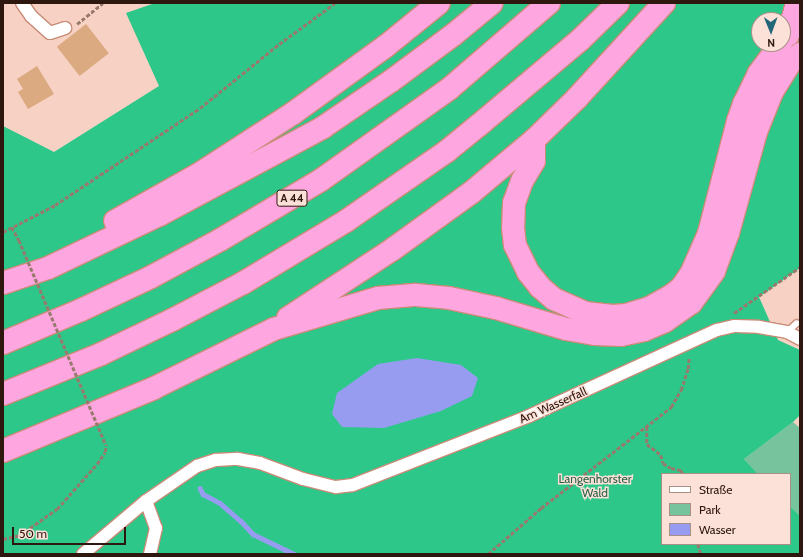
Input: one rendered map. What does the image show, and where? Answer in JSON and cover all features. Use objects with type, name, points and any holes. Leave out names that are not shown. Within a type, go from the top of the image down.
[{"type":"highway","points":[[3,283],[199,174],[292,114],[386,46],[439,3]]},
{"type":"highway","points":[[3,283],[48,268],[161,214],[322,128],[391,81],[453,35],[492,3]]},
{"type":"highway","name":"A 44","points":[[3,343],[81,310],[151,277],[220,240],[321,180],[449,89],[549,3]]},
{"type":"highway","points":[[3,394],[101,354],[172,320],[243,283],[346,221],[447,151],[479,126],[580,40],[618,3]]},
{"type":"highway","points":[[274,329],[300,309],[393,249],[472,192],[534,140],[607,67],[664,3]]},
{"type":"highway","points":[[791,25],[797,3]]},
{"type":"highway","points":[[534,140],[534,161],[522,181],[514,203],[513,227],[515,245],[528,272],[540,287],[554,299],[585,313],[613,316],[626,315],[649,308],[671,296],[682,287],[692,272],[709,233],[744,104],[759,73],[775,52]]},
{"type":"highway","points":[[3,451],[154,388],[274,329],[371,300],[416,295],[449,298],[496,308],[566,329],[595,334],[621,335],[644,330],[665,321],[691,303],[714,271],[728,233],[756,132],[769,99],[792,60],[800,54]]},
{"type":"street","points":[[22,3],[31,16],[50,34],[65,28]]},
{"type":"street","name":"Am Wasserfall","points":[[83,554],[146,501],[197,466],[216,460],[238,458],[260,463],[303,479],[336,487],[353,485],[529,416],[717,330],[735,326],[759,327],[787,332],[800,339]]},
{"type":"street","points":[[146,501],[156,528],[150,554]]},
{"type":"lane","points":[[787,332],[796,323]]},
{"type":"path","points":[[65,28],[80,22],[103,3]]},
{"type":"path","points":[[3,232],[55,205],[200,108],[279,44],[335,3]]},
{"type":"path","points":[[3,539],[20,535],[57,509],[97,464],[105,452],[106,445],[19,240],[12,227]]},
{"type":"path","points":[[717,330],[728,317],[800,267]]},
{"type":"path","points":[[488,554],[541,508],[671,407],[681,390],[688,369],[688,343]]},
{"type":"path","points":[[647,427],[647,444],[661,455],[663,463],[671,468],[681,470],[682,473]]},
{"type":"green space","name":"Langenhorster Wald","points":[[155,3],[794,3],[800,11],[800,268],[759,297],[778,340],[800,350],[800,415],[744,459],[757,473],[661,473],[661,545],[791,545],[791,507],[800,516],[800,554],[3,554],[3,126],[54,152],[159,86],[126,13]]},
{"type":"green space","points":[[793,422],[800,428],[800,516],[791,507],[791,473],[757,473],[744,459]]},
{"type":"water","points":[[417,358],[461,365],[478,378],[472,396],[441,411],[384,428],[342,427],[332,414],[337,393],[378,364]]},
{"type":"building","points":[[86,24],[109,53],[80,76],[57,47]]},
{"type":"building","points":[[37,66],[54,94],[28,109],[18,92],[23,89],[17,79]]},
{"type":"waterway","points":[[200,488],[203,494],[220,503],[241,521],[253,534],[294,554]]}]
